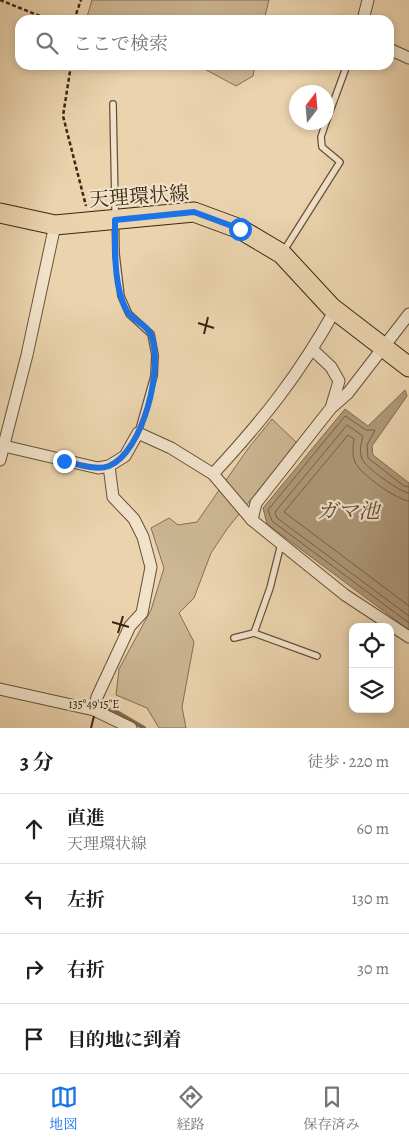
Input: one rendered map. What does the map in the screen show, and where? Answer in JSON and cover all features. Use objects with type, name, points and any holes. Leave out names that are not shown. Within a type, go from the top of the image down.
[{"type":"main road","name":"天理環状線","points":[[0,213],[55,225],[194,212],[240,229],[282,254],[335,310],[409,366]]},
{"type":"street","points":[[364,15],[368,0]]},
{"type":"street","points":[[394,51],[409,58]]},
{"type":"street","points":[[0,460],[27,355],[55,225]]},
{"type":"street","points":[[213,474],[259,425],[313,350],[335,310]]},
{"type":"street","points":[[252,520],[256,503],[332,408],[348,393],[409,314]]},
{"type":"street","points":[[313,350],[331,367],[339,381],[332,408]]},
{"type":"street","points":[[4,446],[98,468],[109,466],[125,456],[138,433],[172,448],[213,474],[252,520],[345,595],[409,638]]},
{"type":"street","points":[[95,704],[130,626],[142,612],[151,567],[143,537],[134,519],[113,497],[109,466]]},
{"type":"street","points":[[0,689],[95,704],[131,728]]},
{"type":"lane","points":[[334,100],[345,70]]},
{"type":"lane","points":[[113,104],[116,254],[121,296],[129,314],[151,334],[155,355],[154,376],[138,433]]},
{"type":"lane","points":[[282,254],[340,162],[322,147],[321,137],[323,130]]},
{"type":"lane","points":[[254,632],[270,588],[282,544]]},
{"type":"lane","points":[[234,638],[254,632],[316,656]]},
{"type":"path","points":[[0,0],[38,15]]},
{"type":"path","points":[[76,15],[80,0]]},
{"type":"path","points":[[70,70],[63,116],[90,222]]},
{"type":"shaded area","points":[[92,0],[269,0],[265,15],[88,15]]},
{"type":"shaded area","points":[[206,70],[254,70],[253,76],[236,86]]},
{"type":"shaded area","points":[[272,419],[297,443],[227,529],[211,553],[194,598],[179,613],[194,642],[182,707],[186,728],[159,728],[147,708],[116,695],[119,669],[151,610],[164,568],[151,528],[169,518],[178,525],[197,522],[247,450]]},
{"type":"water","name":"ガマ池","points":[[405,390],[407,396],[372,446],[373,455],[409,483],[409,630],[267,524],[263,508],[345,409],[368,426]]},
{"type":"waterway","points":[[99,707],[115,711],[144,728]]},
{"type":"route","points":[[64,461],[98,468],[109,466],[125,456],[138,433],[154,376],[155,355],[151,334],[129,314],[121,296],[116,254],[115,220],[194,212],[240,229]]}]
